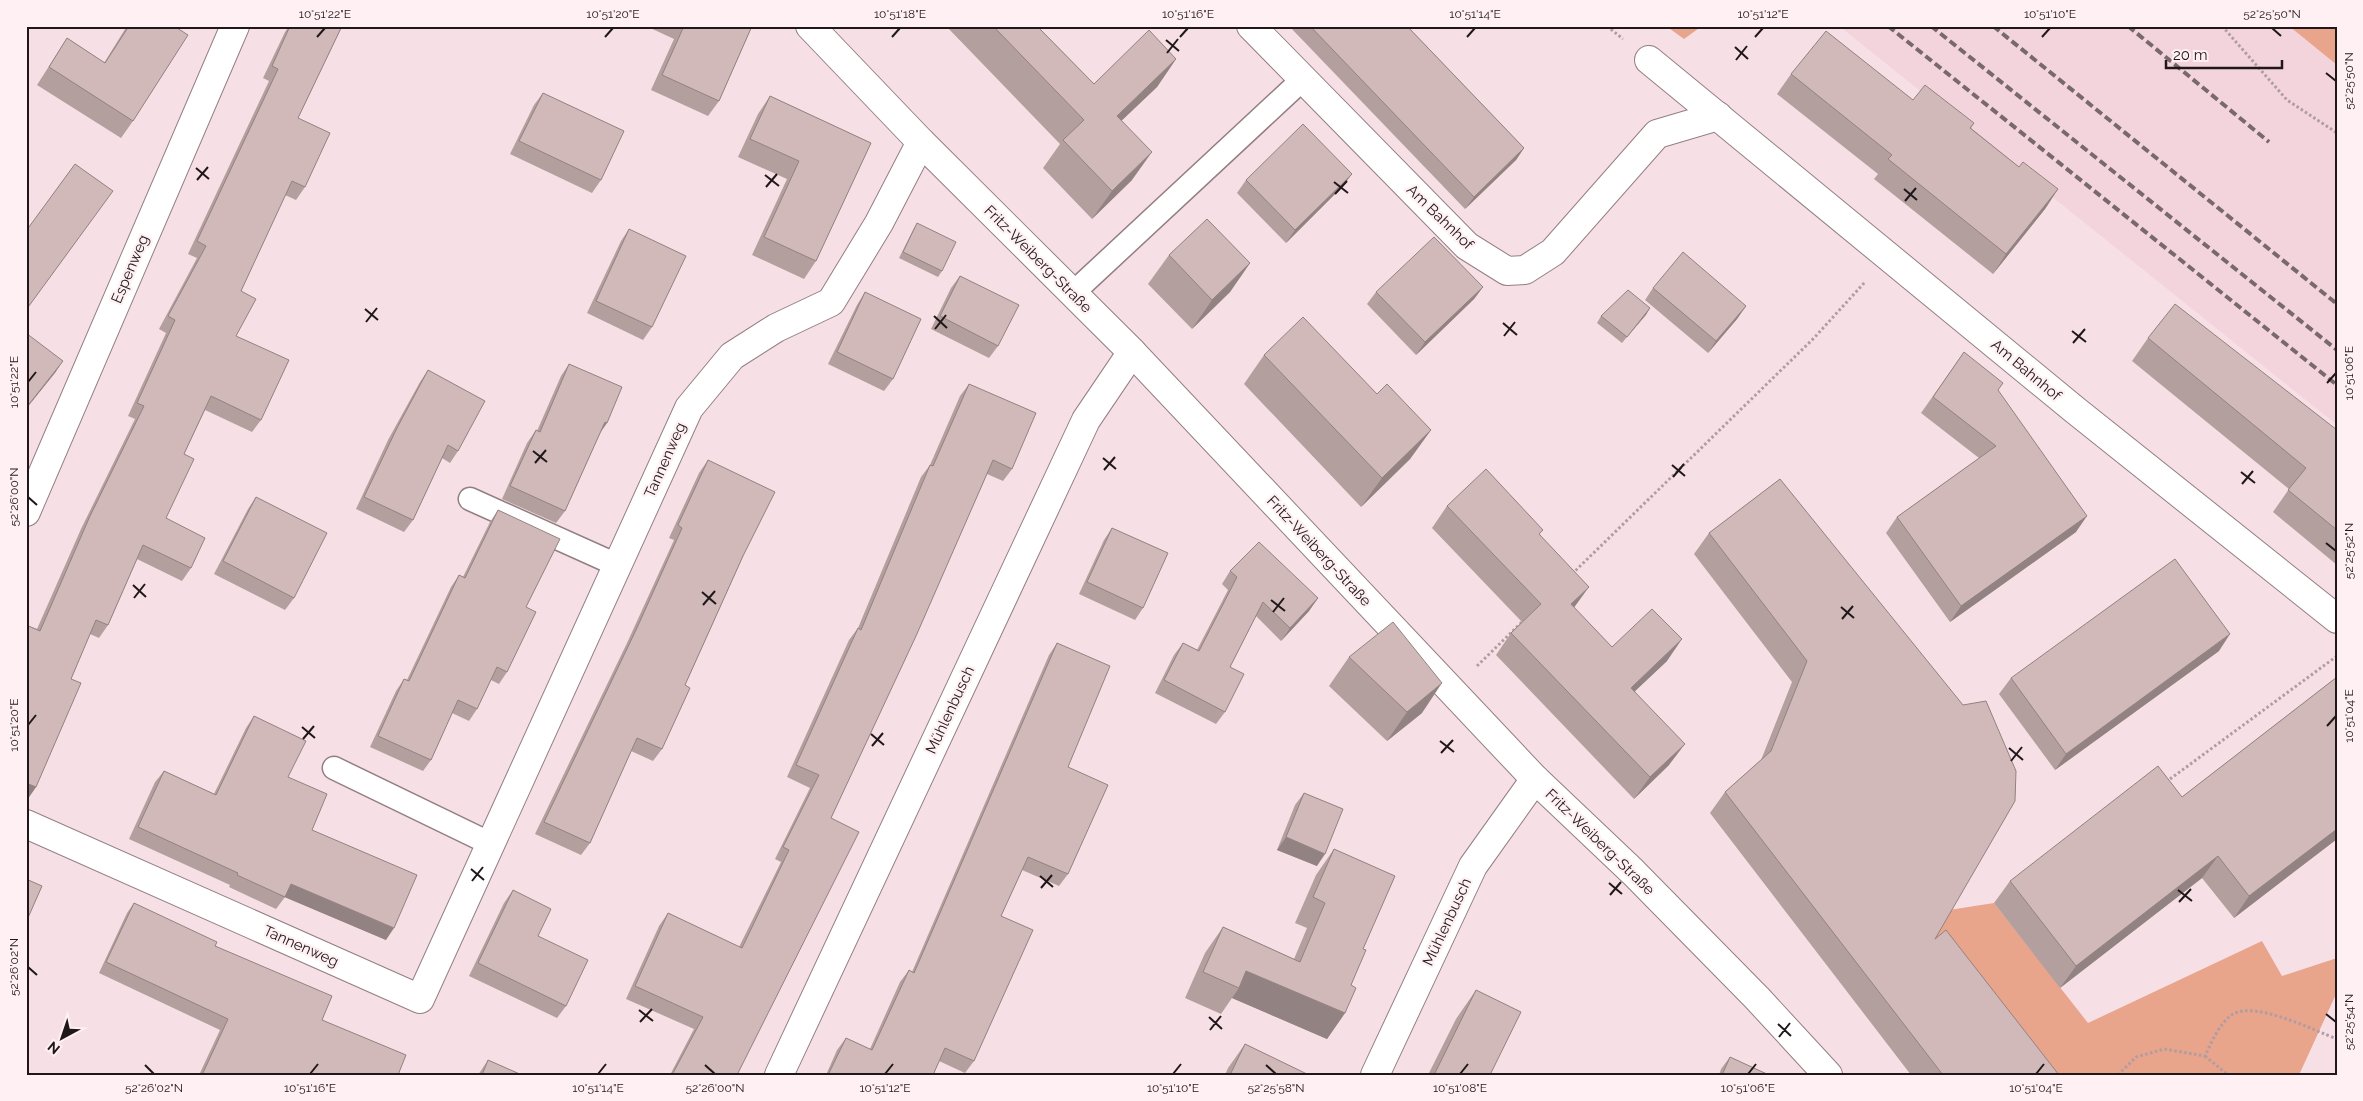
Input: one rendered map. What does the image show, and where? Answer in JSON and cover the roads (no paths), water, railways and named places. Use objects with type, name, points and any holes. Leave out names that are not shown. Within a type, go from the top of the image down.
[{"type":"street","name":"Espenweg","points":[[26,512],[235,26]]},
{"type":"street","name":"Fritz-Weiberg-Straße","points":[[810,26],[921,142],[1132,352],[1534,779],[1640,879],[1757,998],[1828,1075]]},
{"type":"street","name":"Am Bahnhof","points":[[1251,26],[1466,246],[1507,271],[1525,270],[1553,252],[1657,134],[1718,116]]},
{"type":"street","name":"Am Bahnhof","points":[[1649,60],[2075,410],[2337,619]]},
{"type":"street","name":"Tannenweg","points":[[26,824],[420,999],[689,408],[732,356],[776,328],[831,302],[879,223],[921,142]]},
{"type":"street","name":"Mühlenbusch","points":[[779,1075],[1086,420],[1132,352]]},
{"type":"street","name":"Mühlenbusch","points":[[1375,1075],[1473,866],[1534,779]]},
{"type":"lane","points":[[1072,293],[1303,79]]},
{"type":"lane","points":[[470,499],[617,565]]},
{"type":"lane","points":[[334,768],[491,844]]},
{"type":"railway","points":[[1888,26],[2337,385]]},
{"type":"railway","points":[[1931,26],[2337,350]]},
{"type":"railway","points":[[1993,26],[2337,304]]},
{"type":"railway","points":[[2128,26],[2269,142]]}]
